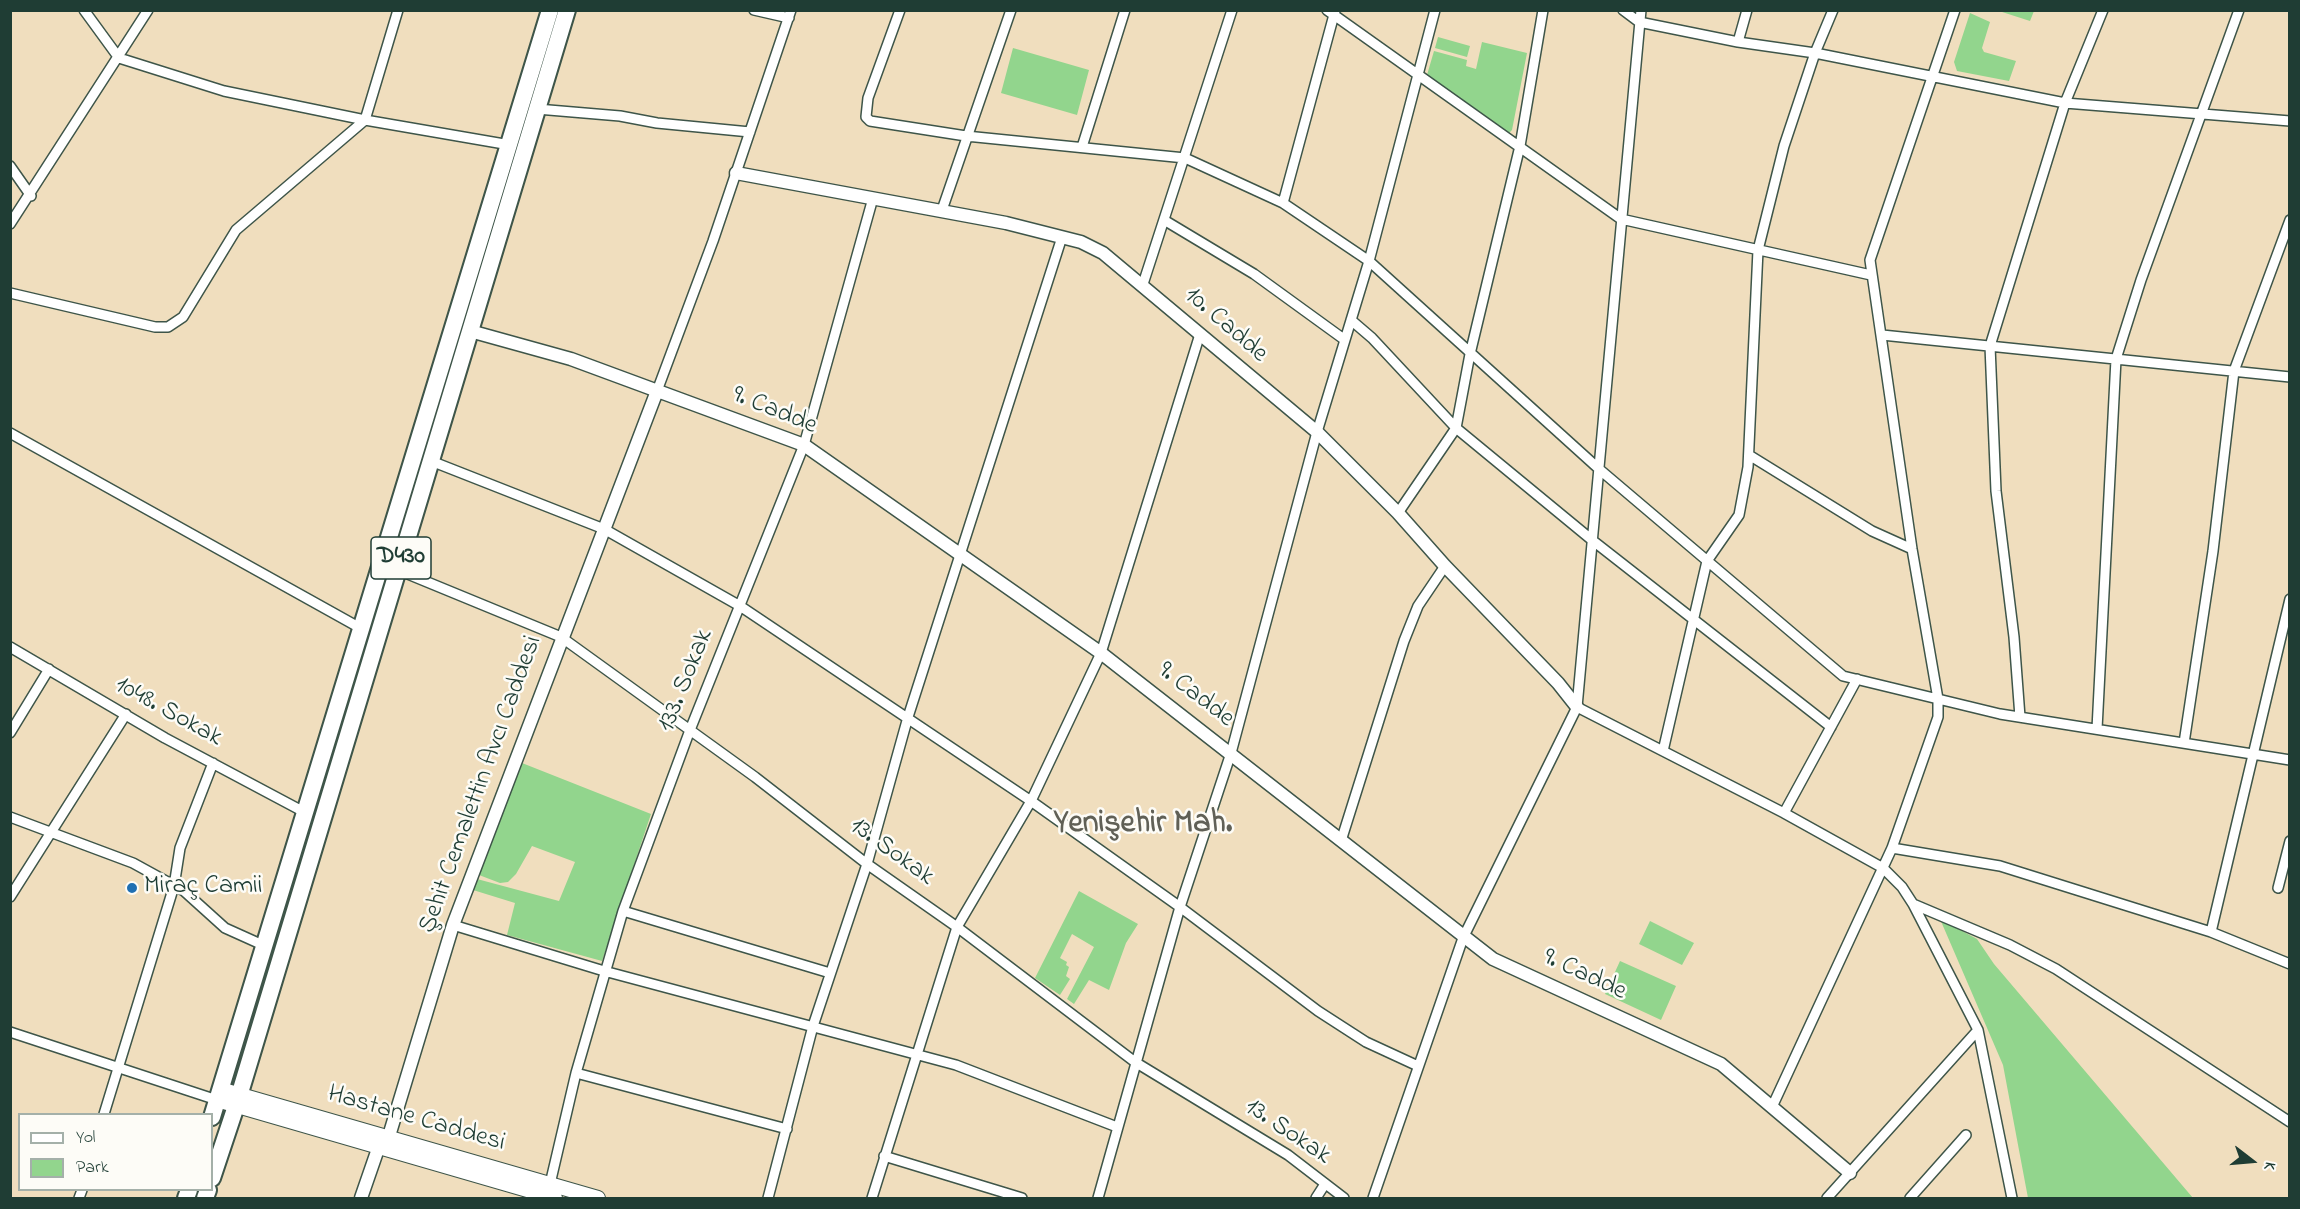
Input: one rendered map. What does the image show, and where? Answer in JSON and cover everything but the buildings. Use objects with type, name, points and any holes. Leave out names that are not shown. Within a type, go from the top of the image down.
[{"type":"highway","name":"D430","points":[[213,1114],[550,10]]},
{"type":"highway","name":"D430","points":[[213,1175],[567,10]]},
{"type":"main road","name":"Hastane Caddesi","points":[[219,1095],[598,1198]]},
{"type":"main road","name":"Hastane Caddesi","points":[[384,1141],[555,1198]]},
{"type":"street","points":[[84,10],[119,58],[224,91],[365,120],[510,145]]},
{"type":"street","points":[[10,224],[31,196],[148,10]]},
{"type":"street","points":[[10,293],[155,327],[168,327],[183,317],[236,230],[365,120],[398,10]]},
{"type":"street","points":[[657,390],[736,173],[790,14],[754,10]]},
{"type":"street","points":[[900,10],[868,99],[866,117],[870,121],[966,136],[1185,158],[1283,203],[1368,261],[1599,469],[1843,676],[2020,717],[2289,760]]},
{"type":"street","points":[[942,210],[1011,10]]},
{"type":"street","points":[[1082,147],[1125,10]]},
{"type":"street","points":[[1143,284],[1232,10]]},
{"type":"street","points":[[1098,1198],[1180,907],[1231,753],[1317,432],[1368,261],[1435,10]]},
{"type":"street","points":[[1398,513],[1456,428],[1470,354],[1520,146],[1543,10]]},
{"type":"street","points":[[1623,10],[1639,22],[1738,42],[1815,52],[2066,103],[2289,121]]},
{"type":"street","points":[[1373,1198],[1463,938],[1577,707],[1641,10]]},
{"type":"street","points":[[1738,42],[1747,10]]},
{"type":"street","points":[[1663,751],[1707,561],[1739,514],[1749,455],[1758,249],[1784,146],[1815,52],[1833,10]]},
{"type":"street","points":[[1772,1107],[1892,848],[1938,717],[1938,699],[1912,549],[1870,260],[1956,10]]},
{"type":"street","points":[[2020,717],[2014,637],[1996,491],[1990,346],[2066,103],[2103,10]]},
{"type":"street","points":[[2097,729],[2116,359],[2141,279],[2199,114],[2239,10]]},
{"type":"street","points":[[1283,203],[1332,12],[1621,219],[1872,275]]},
{"type":"street","points":[[537,109],[620,116],[657,123],[750,132]]},
{"type":"street","points":[[10,166],[31,196]]},
{"type":"street","name":"10. Cadde","points":[[736,173],[942,210],[1062,237],[1103,252],[1317,432],[1398,513],[1445,566],[1558,683],[1577,707]]},
{"type":"street","name":"133. Sokak","points":[[550,1184],[576,1073],[623,911],[690,730],[804,445],[873,198]]},
{"type":"street","points":[[1164,220],[1254,274],[1345,340]]},
{"type":"street","points":[[2184,743],[2213,551],[2234,371],[2289,220]]},
{"type":"street","points":[[768,1198],[813,1026],[867,864],[908,717],[1062,237]]},
{"type":"street","points":[[1351,320],[1372,338],[1456,428],[1592,540],[1831,727]]},
{"type":"street","name":"9. Cadde","points":[[470,331],[571,360],[804,445],[1101,653],[1231,753],[1463,938],[1493,959],[1721,1064],[1850,1173]]},
{"type":"street","points":[[872,1198],[957,927],[1031,801],[1101,653],[1200,334]]},
{"type":"street","points":[[1882,335],[2289,377]]},
{"type":"street","name":"Şehit Cemalettin Avcı Caddesi","points":[[362,1198],[384,1141],[453,925],[657,390]]},
{"type":"street","points":[[10,433],[362,628]]},
{"type":"street","points":[[1749,455],[1872,531],[1912,549]]},
{"type":"street","points":[[431,461],[603,529],[740,606],[1031,801],[1180,907],[1318,1011],[1366,1042],[1418,1066]]},
{"type":"street","points":[[1341,842],[1404,641],[1418,606],[1445,566]]},
{"type":"street","name":"13. Sokak","points":[[398,570],[561,637],[755,777],[867,864],[957,927],[1135,1062],[1288,1155],[1344,1198]]},
{"type":"street","points":[[2211,932],[2289,599]]},
{"type":"street","name":"1048. Sokak","points":[[10,647],[213,763],[306,813]]},
{"type":"street","points":[[10,733],[49,669]]},
{"type":"street","points":[[1784,813],[1857,679]]},
{"type":"street","points":[[1577,707],[1784,813],[1883,868],[1902,886],[1978,1030],[2012,1198]]},
{"type":"street","points":[[10,897],[50,830],[126,714]]},
{"type":"street","points":[[104,1113],[174,886],[180,848],[213,763]]},
{"type":"street","points":[[10,817],[50,830],[133,863],[184,891],[225,928],[265,946]]},
{"type":"street","points":[[2278,888],[2289,841]]},
{"type":"street","points":[[1892,848],[2000,866],[2211,932],[2289,964]]},
{"type":"street","points":[[1913,904],[2010,945],[2056,969],[2289,1122]]},
{"type":"street","points":[[623,911],[830,973]]},
{"type":"street","points":[[453,925],[604,971],[956,1065],[1117,1127]]},
{"type":"street","points":[[1827,1198],[1978,1030]]},
{"type":"street","points":[[10,1032],[219,1095]]},
{"type":"street","points":[[576,1073],[786,1130]]},
{"type":"street","points":[[1910,1198],[1966,1135]]},
{"type":"street","points":[[884,1156],[1022,1198]]},
{"type":"street","points":[[1316,1198],[1325,1184]]},
{"type":"green space","points":[[1999,11],[2034,11],[2030,21]]},
{"type":"green space","points":[[1970,13],[1990,22],[1982,48],[1984,52],[2016,61],[2009,81],[1957,71],[1954,62]]},
{"type":"green space","points":[[1438,37],[1470,46],[1467,57],[1435,48]]},
{"type":"green space","points":[[1482,42],[1527,53],[1512,130],[1509,133],[1427,75],[1434,51],[1467,60],[1466,66],[1476,69]]},
{"type":"green space","points":[[1013,48],[1089,70],[1077,115],[1001,93]]},
{"type":"green space","points":[[522,763],[651,814],[602,961],[507,935],[515,903],[473,890],[477,879],[559,901],[575,862],[532,846],[516,874],[508,882],[500,883],[479,875]]},
{"type":"green space","points":[[1079,891],[1138,924],[1126,943],[1109,990],[1089,980],[1074,1004],[1067,999],[1094,947],[1072,934],[1060,958],[1067,962],[1066,965],[1069,967],[1066,976],[1070,979],[1060,995],[1035,978]]},
{"type":"green space","points":[[1940,919],[1977,939],[1994,964],[2193,1198],[2028,1198],[2003,1065]]},
{"type":"green space","points":[[1650,921],[1694,943],[1682,965],[1639,944]]},
{"type":"green space","points":[[1620,961],[1676,986],[1661,1020],[1605,994]]},
{"type":"place","name":"Miraç Camii","points":[[132,888]]},
{"type":"district","name":"Yenişehir Mah.","points":[[1143,826]]}]
